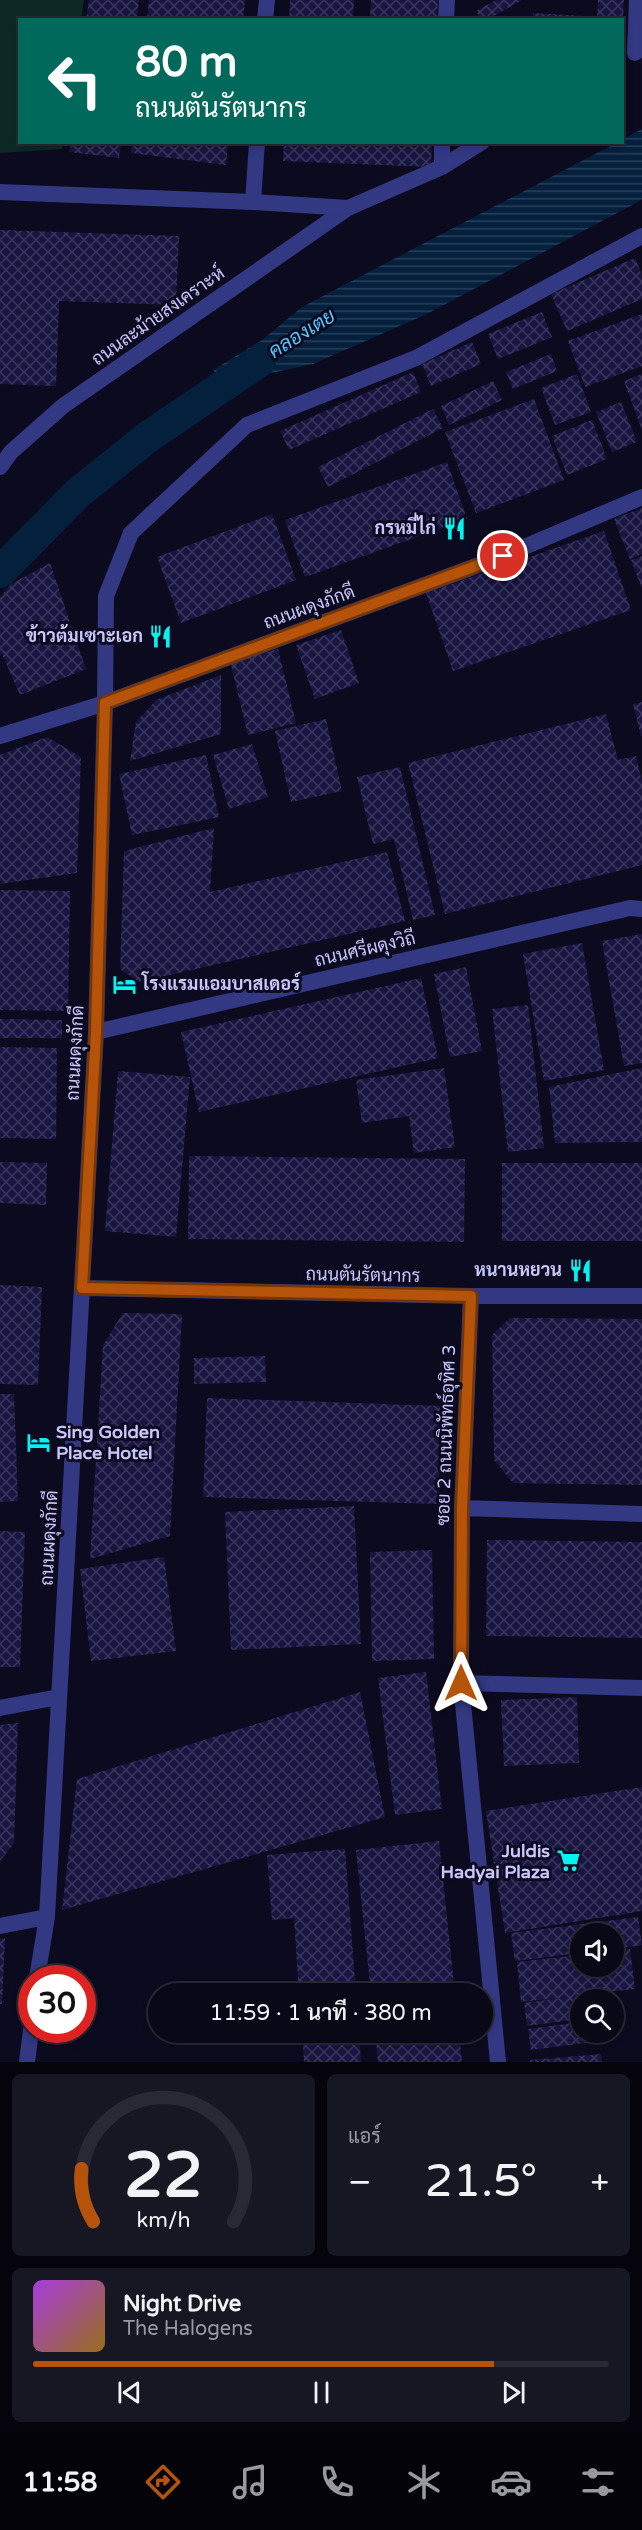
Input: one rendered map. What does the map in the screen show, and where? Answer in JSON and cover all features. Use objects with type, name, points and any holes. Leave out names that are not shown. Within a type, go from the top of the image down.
[{"type":"street","points":[[265,18],[267,0]]},
{"type":"street","points":[[446,18],[447,0]]},
{"type":"street","points":[[633,54],[637,0]]},
{"type":"street","points":[[253,201],[257,144]]},
{"type":"street","points":[[442,144],[442,167]]},
{"type":"street","name":"ถนนละม้ายสงเคราะห์","points":[[0,467],[6,450],[63,406],[348,208],[442,167],[479,144]]},
{"type":"street","name":"ถนนละม้ายสงเคราะห์","points":[[0,192],[253,201],[348,208]]},
{"type":"street","points":[[0,736],[105,703],[106,596],[131,533],[247,425],[416,358],[642,236]]},
{"type":"street","name":"ถนนผดุงภักดี","points":[[39,1965],[46,1917],[96,1032],[105,703],[503,556],[642,497]]},
{"type":"street","name":"ถนนศรีผดุงวิถี","points":[[96,1032],[630,908],[642,909]]},
{"type":"street","name":"ถนนตันรัตนากร","points":[[82,1288],[471,1296],[642,1296]]},
{"type":"street","name":"ซอย 2 ถนนนิพัทธ์อุทิศ 3","points":[[471,1296],[462,1508],[461,1683],[498,2062]]},
{"type":"street","points":[[462,1508],[642,1514]]},
{"type":"street","points":[[461,1683],[642,1688]]},
{"type":"street","points":[[0,1708],[59,1697]]},
{"type":"street","points":[[0,1926],[46,1917]]},
{"type":"street","points":[[27,2062],[29,2043]]},
{"type":"green space","points":[[0,0],[84,0],[81,18],[18,18],[18,144],[63,144],[62,149],[0,153]]},
{"type":"water","points":[[642,129],[642,199],[636,203],[425,315],[313,364],[258,376],[230,394],[213,370],[262,340],[302,307],[614,144],[624,144],[624,138]]},
{"type":"building","points":[[89,0],[139,0],[137,18],[86,18]]},
{"type":"building","points":[[149,0],[245,0],[243,18],[147,18]]},
{"type":"building","points":[[290,0],[354,0],[353,18],[289,18]]},
{"type":"building","points":[[371,0],[438,0],[437,18],[370,18]]},
{"type":"building","points":[[496,0],[522,0],[490,18],[480,18],[476,11]]},
{"type":"building","points":[[598,0],[624,0],[623,18],[597,18]]},
{"type":"building","points":[[533,13],[584,16],[584,18],[533,18]]},
{"type":"building","points":[[71,144],[121,144],[119,158],[69,152]]},
{"type":"building","points":[[132,144],[228,144],[226,165],[131,153]]},
{"type":"building","points":[[284,144],[432,144],[431,167],[283,161]]},
{"type":"building","points":[[0,230],[179,236],[176,305],[59,301],[56,386],[0,384]]},
{"type":"building","points":[[635,258],[642,275],[642,299],[567,331],[551,294]]},
{"type":"building","points":[[542,312],[552,337],[498,359],[488,334]]},
{"type":"building","points":[[642,314],[642,366],[585,387],[568,341]]},
{"type":"building","points":[[472,342],[481,364],[431,386],[422,364]]},
{"type":"building","points":[[551,354],[557,371],[513,389],[506,372]]},
{"type":"building","points":[[413,372],[421,392],[289,450],[280,431]]},
{"type":"building","points":[[577,374],[591,412],[555,425],[541,388]]},
{"type":"building","points":[[642,374],[642,430],[624,381]]},
{"type":"building","points":[[493,381],[502,400],[449,425],[441,406]]},
{"type":"building","points":[[534,399],[564,480],[476,513],[445,432]]},
{"type":"building","points":[[621,402],[637,442],[612,452],[596,412]]},
{"type":"building","points":[[433,409],[443,428],[328,487],[318,467]]},
{"type":"building","points":[[592,420],[607,459],[567,475],[552,436]]},
{"type":"building","points":[[447,462],[467,519],[305,577],[285,520]]},
{"type":"building","points":[[642,508],[642,554],[630,559],[614,519]]},
{"type":"building","points":[[272,514],[296,580],[181,623],[157,557]]},
{"type":"building","points":[[604,531],[631,610],[453,671],[426,593]]},
{"type":"building","points":[[642,556],[642,589],[631,560]]},
{"type":"building","points":[[50,563],[86,669],[20,695],[2,654],[0,655],[0,597],[11,584]]},
{"type":"building","points":[[341,630],[359,683],[315,699],[296,645]]},
{"type":"building","points":[[278,649],[296,723],[248,735],[230,661]]},
{"type":"building","points":[[221,675],[221,734],[130,761],[136,722],[156,700]]},
{"type":"building","points":[[642,702],[642,736],[641,736],[633,704]]},
{"type":"building","points":[[606,714],[618,760],[636,756],[642,782],[642,865],[445,914],[408,763]]},
{"type":"building","points":[[326,719],[342,791],[291,802],[275,731]]},
{"type":"building","points":[[47,737],[81,757],[77,873],[0,884],[0,755]]},
{"type":"building","points":[[252,744],[268,797],[229,809],[213,755]]},
{"type":"building","points":[[206,755],[219,817],[132,835],[119,774]]},
{"type":"building","points":[[400,767],[435,915],[413,920],[394,839],[373,844],[357,777]]},
{"type":"building","points":[[214,828],[210,892],[387,852],[405,921],[139,982],[120,969],[124,851]]},
{"type":"building","points":[[0,890],[70,891],[68,1011],[0,1010]]},
{"type":"building","points":[[642,934],[642,1063],[624,1066],[602,941]]},
{"type":"building","points":[[582,943],[604,1070],[544,1081],[523,954]]},
{"type":"building","points":[[466,967],[482,1051],[450,1057],[434,974]]},
{"type":"building","points":[[421,978],[438,1058],[199,1112],[181,1032]]},
{"type":"building","points":[[528,1005],[544,1148],[508,1152],[492,1009]]},
{"type":"building","points":[[0,1019],[62,1020],[62,1038],[0,1038]]},
{"type":"building","points":[[0,1047],[57,1048],[56,1139],[0,1138]]},
{"type":"building","points":[[444,1068],[455,1147],[414,1153],[409,1116],[362,1123],[356,1080]]},
{"type":"building","points":[[642,1068],[642,1142],[555,1143],[549,1087]]},
{"type":"building","points":[[118,1071],[190,1077],[176,1237],[105,1231]]},
{"type":"building","points":[[189,1156],[465,1159],[464,1242],[188,1239]]},
{"type":"building","points":[[0,1162],[47,1163],[46,1205],[0,1203]]},
{"type":"building","points":[[502,1163],[642,1163],[642,1241],[502,1241]]},
{"type":"building","points":[[0,1285],[42,1287],[38,1385],[0,1384]]},
{"type":"building","points":[[123,1313],[182,1314],[170,1536],[90,1559],[103,1345]]},
{"type":"building","points":[[510,1318],[642,1319],[642,1485],[513,1483],[494,1460],[492,1335]]},
{"type":"building","points":[[265,1356],[266,1382],[194,1384],[194,1358]]},
{"type":"building","points":[[0,1394],[14,1394],[18,1501],[0,1502]]},
{"type":"building","points":[[207,1398],[441,1406],[438,1504],[203,1497]]},
{"type":"building","points":[[354,1506],[361,1644],[231,1650],[225,1512]]},
{"type":"building","points":[[0,1531],[25,1532],[20,1667],[0,1667]]},
{"type":"building","points":[[487,1540],[642,1542],[642,1638],[486,1636]]},
{"type":"building","points":[[432,1550],[434,1659],[372,1661],[370,1552]]},
{"type":"building","points":[[164,1557],[176,1651],[91,1661],[80,1569]]},
{"type":"building","points":[[426,1672],[442,1809],[395,1815],[378,1678]]},
{"type":"building","points":[[360,1692],[385,1817],[62,1910],[77,1779]]},
{"type":"building","points":[[577,1697],[579,1763],[504,1766],[501,1700]]},
{"type":"building","points":[[18,1723],[14,1843],[0,1861],[0,1725]]},
{"type":"building","name":"Juldis Hadyai Plaza","points":[[642,1787],[642,1911],[505,1933],[486,1811]]},
{"type":"building","points":[[439,1841],[454,1983],[370,1983],[356,1850]]},
{"type":"building","points":[[345,1849],[355,1983],[298,1983],[294,1918],[272,1920],[267,1855]]},
{"type":"building","points":[[638,1917],[642,1945],[624,1948],[624,1923],[590,1923]]},
{"type":"building","points":[[570,1926],[570,1954],[515,1961],[511,1933]]},
{"type":"building","points":[[5,1938],[2,2004],[0,2004],[0,1939]]},
{"type":"building","points":[[630,1949],[635,1989],[570,1989],[570,2020],[527,2026],[524,2003],[568,1997],[521,2002],[517,1962],[570,1956],[570,1977],[624,1977],[624,1950]]},
{"type":"building","points":[[570,2023],[570,2043],[584,2043],[531,2050],[528,2029]]},
{"type":"building","points":[[303,2043],[360,2043],[361,2062],[304,2062]]},
{"type":"building","points":[[376,2043],[460,2043],[462,2062],[378,2062]]},
{"type":"building","points":[[601,2054],[602,2062],[530,2062],[530,2060]]},
{"type":"waterway","name":"คลองเตย","points":[[0,572],[78,493],[148,437],[260,361]]},
{"type":"place","name":"กรหมี่ไก่","points":[[454,528]]},
{"type":"place","name":"ข้าวต้มเซาะเอก","points":[[161,636]]},
{"type":"place","name":"โรงแรมแอมบาสเดอร์","points":[[124,984]]},
{"type":"place","name":"หนานหยวน","points":[[580,1270]]},
{"type":"place","name":"Sing Golden Place Hotel","points":[[38,1442]]},
{"type":"place","name":"Juldis Hadyai Plaza","points":[[568,1861]]},
{"type":"route","points":[[461,1683],[462,1508],[471,1296],[82,1288],[96,1032],[105,703],[503,556]]}]
